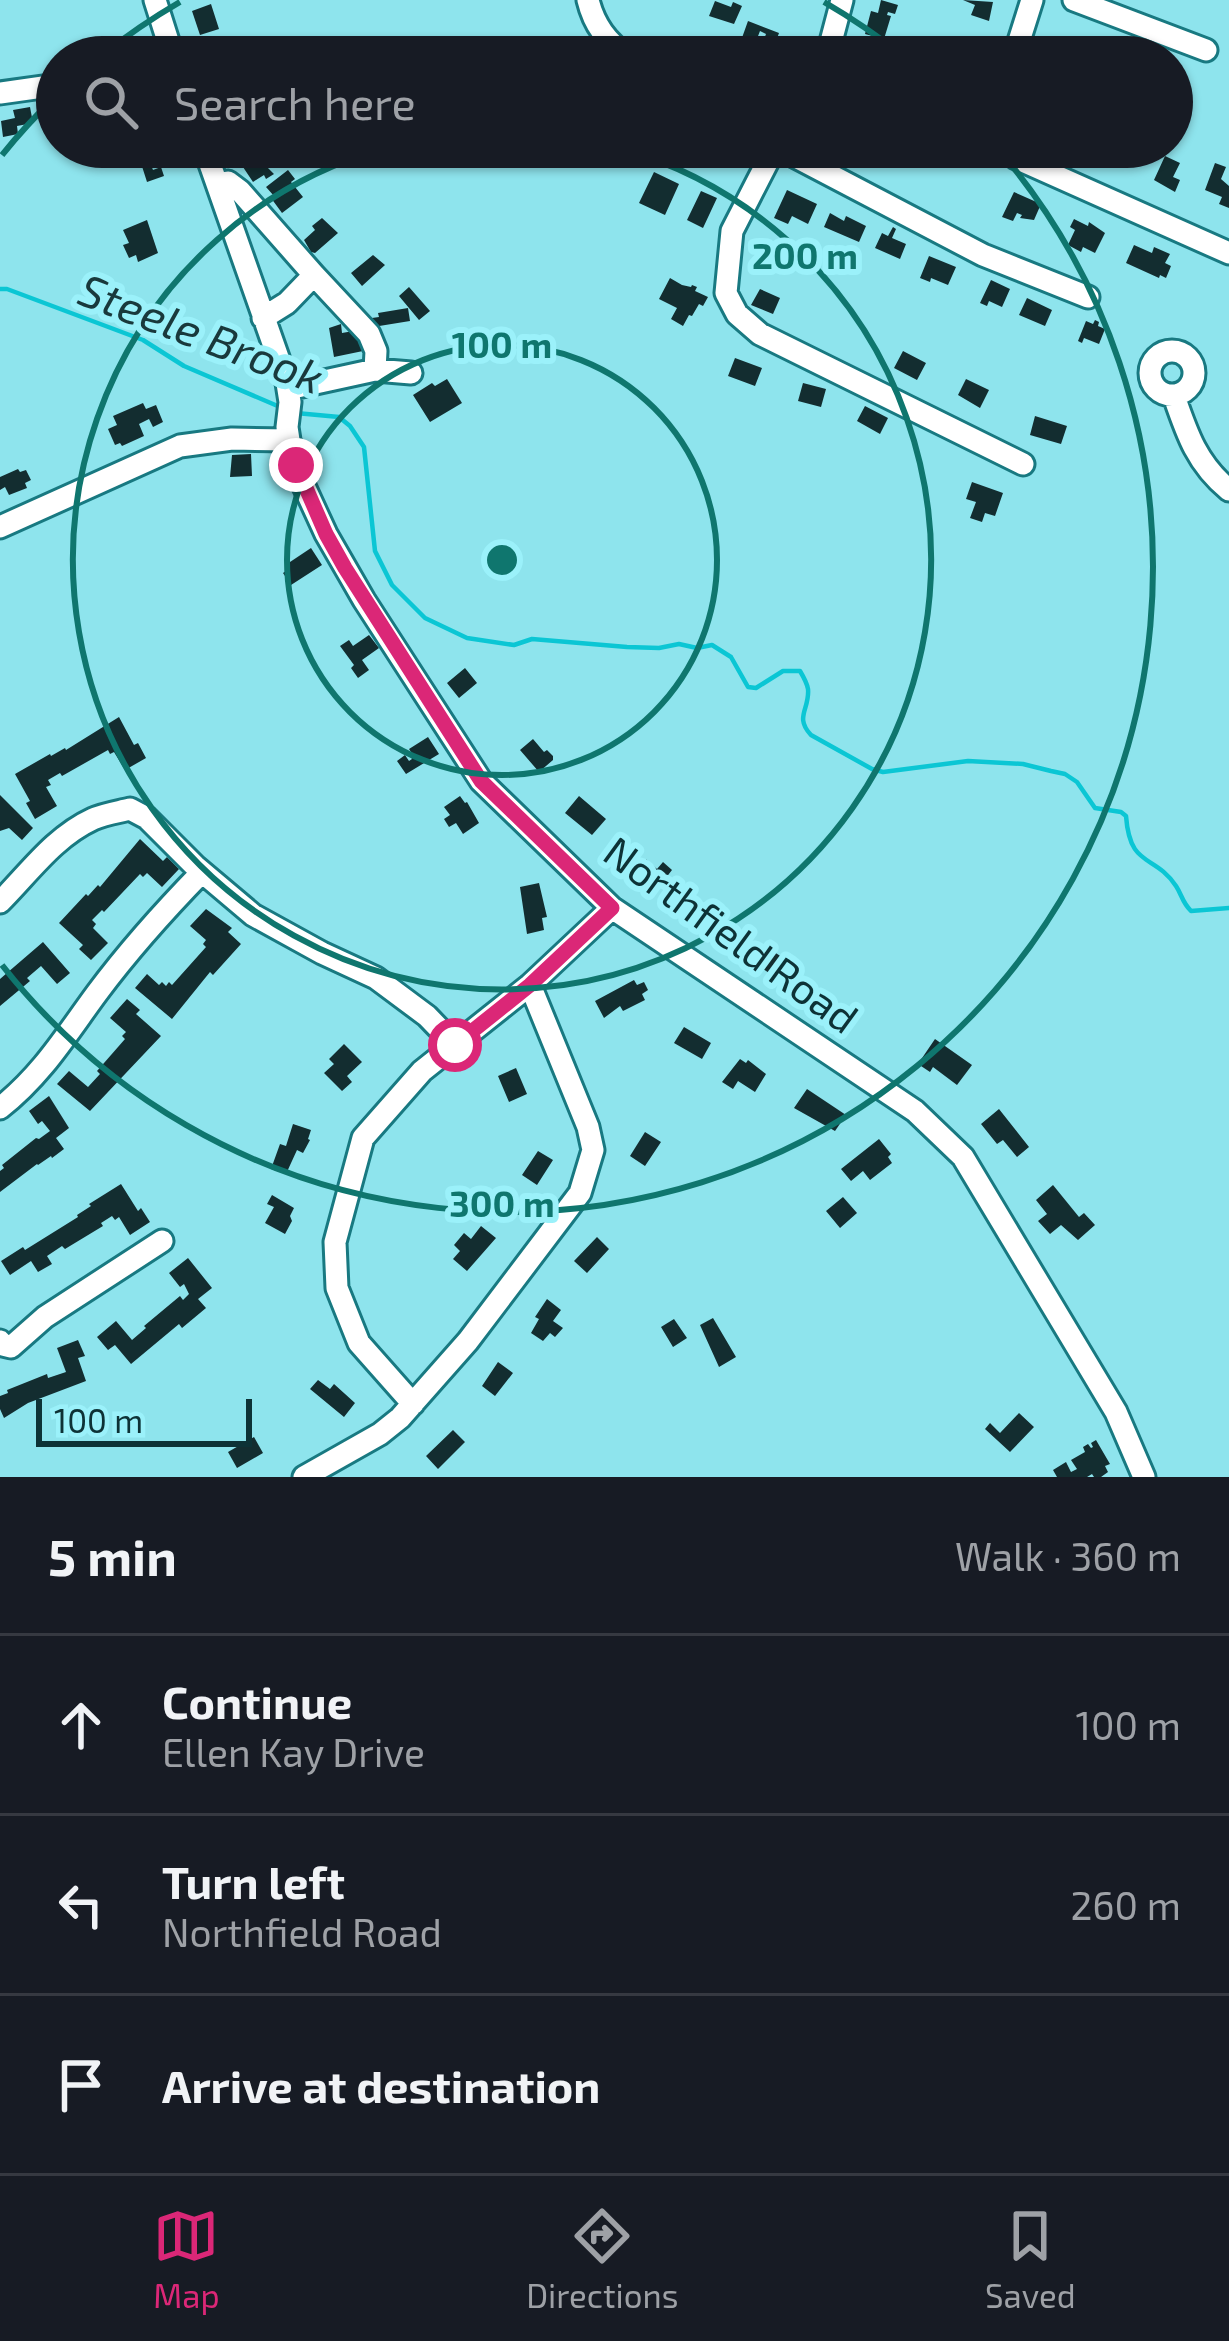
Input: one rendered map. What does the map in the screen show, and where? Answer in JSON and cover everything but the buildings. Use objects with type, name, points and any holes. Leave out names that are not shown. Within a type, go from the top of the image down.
[{"type":"street","points":[[155,0],[166,36]]},
{"type":"street","points":[[588,0],[599,36]]},
{"type":"street","points":[[833,36],[842,0]]},
{"type":"street","points":[[1021,36],[1032,0]]},
{"type":"street","points":[[1074,0],[1169,36]]},
{"type":"street","points":[[1193,45],[1206,50]]},
{"type":"street","points":[[0,93],[36,88]]},
{"type":"street","name":"Northfield Road","points":[[211,168],[263,318],[303,484],[345,568],[481,781],[612,908],[915,1111],[963,1157],[1115,1412],[1144,1477]]},
{"type":"street","points":[[773,168],[731,231],[726,292],[737,314],[760,334],[1023,464]]},
{"type":"street","points":[[817,168],[983,255],[1088,297]]},
{"type":"street","points":[[1038,168],[1229,253]]},
{"type":"street","points":[[217,184],[229,182],[240,191],[374,341],[375,370]]},
{"type":"street","points":[[263,318],[287,303],[314,275]]},
{"type":"street","points":[[0,527],[180,446],[232,439],[375,370],[412,373]]},
{"type":"street","points":[[1174,396],[1199,460],[1229,490]]},
{"type":"street","points":[[0,902],[31,866],[92,819],[130,809],[147,818],[253,915],[376,978],[427,1016],[455,1045]]},
{"type":"street","points":[[0,1108],[58,1051],[97,993],[202,872]]},
{"type":"street","points":[[413,1405],[359,1343],[337,1288],[335,1242],[363,1138],[422,1071],[530,985],[612,908]]},
{"type":"street","points":[[304,1477],[380,1434],[413,1405],[580,1192],[592,1150],[588,1126],[530,985]]},
{"type":"street","points":[[0,1341],[11,1347],[45,1317],[162,1241]]},
{"type":"waterway","name":"Steele Brook","points":[[0,289],[143,340],[184,366],[280,407]]},
{"type":"waterway","name":"Steele Brook","points":[[296,413],[339,417],[364,447],[375,551],[392,585],[425,618],[467,638],[514,645],[532,639],[627,647],[712,645],[731,657],[748,687],[756,688],[783,671],[800,671],[808,689],[806,729],[872,769],[883,772],[968,761],[1023,764],[1065,774],[1077,782],[1095,808],[1126,816],[1132,845],[1168,876],[1191,911],[1229,908]]},
{"type":"route","points":[[296,465],[345,568],[481,781],[612,908],[530,985],[455,1045]]}]
